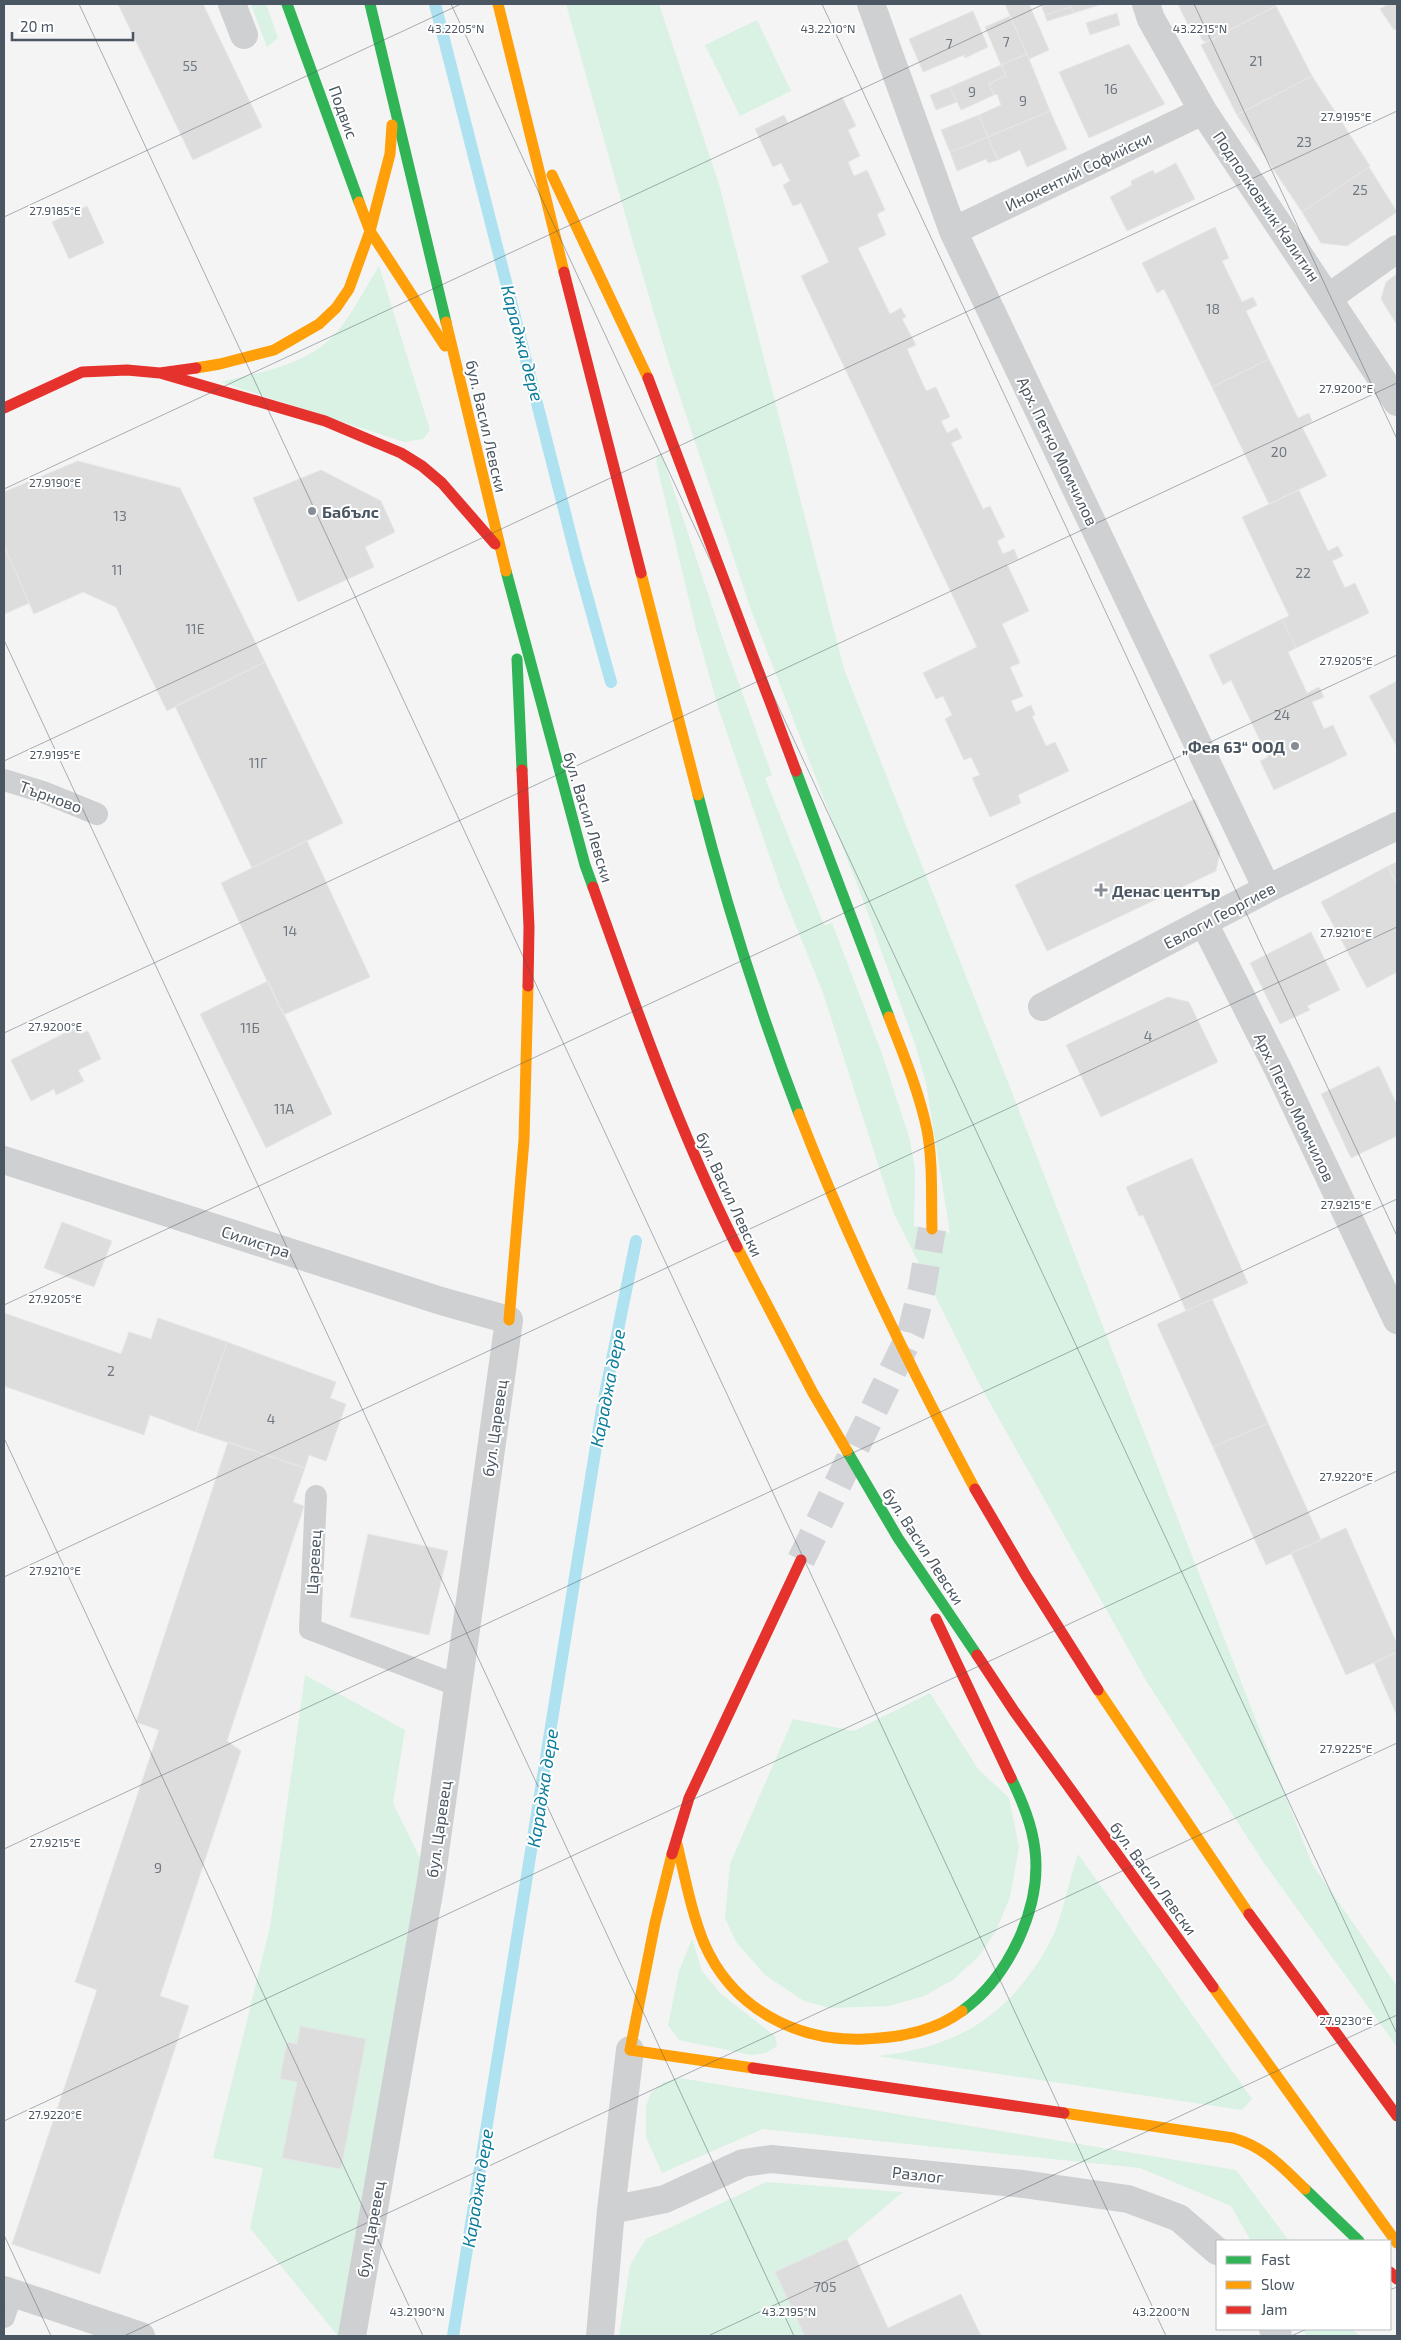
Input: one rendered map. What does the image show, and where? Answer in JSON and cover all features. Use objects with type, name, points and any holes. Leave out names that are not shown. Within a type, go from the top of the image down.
[{"type":"main road","name":"Подвис","points":[[287,4],[370,231],[456,363]]},
{"type":"main road","name":"бул. Васил Левски","points":[[370,4],[514,606],[585,865],[650,1048],[684,1132],[754,1282],[813,1394],[898,1538],[1014,1710],[1397,2243]]},
{"type":"main road","points":[[498,4],[525,119],[720,881],[750,978],[816,1155],[867,1272],[943,1426],[1019,1565],[1170,1801],[1397,2116]]},
{"type":"main road","points":[[516,32],[517,79]]},
{"type":"main road","points":[[160,373],[248,358],[274,350],[319,324],[336,308],[349,289],[370,231],[390,154],[394,106]]},
{"type":"main road","points":[[525,119],[653,389],[915,1087],[927,1130],[931,1165],[932,1229]]},
{"type":"main road","points":[[4,408],[82,372],[126,370],[160,373],[209,388],[303,412],[356,431],[422,466],[475,518],[502,554]]},
{"type":"main road","points":[[509,1320],[524,1140],[530,927],[514,606]]},
{"type":"main road","points":[[676,1838],[694,1917],[719,1969],[739,1994],[766,2015],[793,2030],[820,2038],[888,2039],[930,2028],[955,2016],[975,2000],[1002,1970],[1017,1945],[1028,1911],[1034,1875],[1035,1854],[1032,1833],[1016,1789],[898,1538]]},
{"type":"main road","points":[[801,1560],[689,1798],[676,1838],[648,1952],[630,2050],[1223,2137],[1251,2143],[1292,2174],[1358,2240]]},
{"type":"street","points":[[232,4],[244,36]]},
{"type":"street","name":"Арх. Петко Момчилов","points":[[871,4],[953,231],[1268,890]]},
{"type":"street","name":"Подполковник Калитин","points":[[1146,4],[1151,19],[1203,111],[1397,402]]},
{"type":"street","name":"Инокентий Софийски","points":[[953,231],[1203,111]]},
{"type":"street","points":[[1328,298],[1397,249]]},
{"type":"street","name":"Евлоги Георгиев","points":[[1042,1007],[1268,890],[1397,826]]},
{"type":"street","name":"Арх. Петко Момчилов","points":[[1204,923],[1279,1071],[1397,1320]]},
{"type":"street","name":"Силистра","points":[[4,1160],[441,1301],[509,1320]]},
{"type":"street","name":"бул. Царевец","points":[[352,2336],[431,1881],[509,1320]]},
{"type":"street","points":[[600,2336],[611,2210],[630,2050]]},
{"type":"street","name":"Разлог","points":[[611,2210],[665,2198],[743,2163],[771,2159],[1023,2184],[1128,2199],[1179,2218],[1216,2250]]},
{"type":"street","points":[[6,2300],[141,2336]]},
{"type":"lane","name":"Търново","points":[[4,780],[43,792],[97,814]]},
{"type":"lane","name":"Царевец","points":[[316,1496],[310,1629],[459,1686]]},
{"type":"green space","points":[[251,4],[266,4],[278,38],[267,47]]},
{"type":"green space","points":[[566,4],[659,4],[719,184],[844,669],[1004,1072],[1312,1864],[1397,1986],[1397,2047],[1264,1863],[1147,1682],[976,1378],[894,1214],[823,993],[781,889],[719,710],[696,629],[657,466],[656,458],[658,456],[662,455],[725,645],[772,775],[765,778],[824,925],[832,923],[881,1051],[910,1140],[915,1170],[914,1226],[950,1233],[926,1083],[915,1044],[863,900],[750,607],[670,367]]},
{"type":"green space","points":[[757,20],[791,91],[740,116],[705,45]]},
{"type":"green space","points":[[379,266],[430,430],[423,439],[404,442],[221,382],[284,366],[313,352],[326,343],[344,324]]},
{"type":"green space","points":[[305,1675],[405,1730],[393,1803],[431,1881],[352,2336],[338,2336],[250,2228],[263,2168],[213,2158],[270,1927]]},
{"type":"green space","points":[[930,1693],[978,1769],[1009,1798],[1019,1847],[1010,1897],[996,1931],[979,1956],[953,1980],[924,1996],[889,2006],[830,2008],[804,2001],[765,1975],[736,1942],[725,1918],[730,1864],[793,1719],[854,1731]]},
{"type":"green space","points":[[1078,1854],[1252,2099],[1242,2110],[877,2056],[924,2048],[945,2041],[983,2020],[1017,1990],[1032,1971],[1052,1939],[1061,1915]]},
{"type":"green space","points":[[692,1939],[702,1971],[721,1994],[775,2036],[777,2046],[766,2053],[751,2055],[679,2040],[668,2025],[679,1971]]},
{"type":"green space","points":[[680,2078],[1236,2170],[1288,2240],[1250,2240],[1231,2206],[1140,2168],[763,2129],[662,2173],[646,2137],[646,2106],[651,2093],[664,2082]]},
{"type":"green space","points":[[766,2182],[903,2192],[847,2239],[775,2272],[805,2336],[619,2336],[630,2265],[646,2239]]},
{"type":"green space","points":[[1303,2330],[1354,2330],[1359,2336],[1307,2336]]},
{"type":"building","points":[[118,4],[203,4],[262,127],[193,160]]},
{"type":"building","points":[[1005,4],[1029,4],[1049,50],[1029,59]]},
{"type":"building","points":[[1041,4],[1102,4],[1074,13],[1071,7],[1045,15]]},
{"type":"building","points":[[1178,4],[1275,4],[1276,6],[1206,42],[1202,40],[1196,26],[1190,29]]},
{"type":"building","points":[[1388,4],[1397,4],[1397,28],[1394,30],[1380,9]]},
{"type":"building","points":[[1276,6],[1312,76],[1237,115],[1201,45]]},
{"type":"building","points":[[1071,7],[1074,13],[1047,21],[1045,15]]},
{"type":"building","points":[[973,11],[988,47],[965,58],[964,55],[923,72],[909,39]]},
{"type":"building","points":[[1117,13],[1120,25],[1090,35],[1086,23]]},
{"type":"building","points":[[1010,16],[1027,54],[1001,65],[985,27]]},
{"type":"building","points":[[1129,44],[1165,104],[1089,138],[1059,72]]},
{"type":"building","points":[[1027,54],[1050,111],[988,137],[979,115],[1001,105],[997,94],[994,95],[989,84],[1006,76],[1001,65]]},
{"type":"building","points":[[1001,65],[1006,76],[989,84],[994,95],[961,110],[950,87]]},
{"type":"building","points":[[1312,76],[1370,166],[1302,212],[1237,115]]},
{"type":"building","points":[[950,87],[957,102],[936,110],[930,95]]},
{"type":"building","points":[[842,97],[856,126],[848,130],[860,156],[848,162],[854,176],[867,170],[885,210],[877,214],[886,235],[858,248],[890,314],[901,308],[906,317],[902,319],[916,345],[907,349],[926,391],[936,387],[950,417],[941,421],[947,433],[957,428],[962,438],[951,443],[983,509],[990,506],[1005,537],[997,541],[1003,554],[1014,549],[1018,559],[1007,564],[1029,611],[1002,624],[1020,663],[1010,667],[1023,696],[1011,701],[1016,712],[1031,705],[1035,715],[1032,716],[1046,746],[1055,742],[1069,771],[1018,795],[1021,803],[990,817],[972,778],[980,775],[971,757],[964,760],[945,719],[952,715],[943,696],[936,699],[923,673],[977,647],[801,276],[829,262],[801,203],[793,206],[783,185],[790,181],[781,163],[773,167],[755,129],[784,115],[788,123]]},
{"type":"building","points":[[1050,111],[1067,149],[1027,167],[1020,150],[998,160],[988,137]]},
{"type":"building","points":[[979,115],[988,137],[950,152],[941,130]]},
{"type":"building","points":[[988,137],[998,160],[988,163],[986,159],[957,171],[950,152]]},
{"type":"building","points":[[1176,163],[1195,199],[1127,231],[1110,197],[1132,185],[1131,181],[1153,170],[1155,174]]},
{"type":"building","points":[[1369,167],[1397,212],[1347,246],[1321,243],[1302,212]]},
{"type":"building","points":[[87,206],[104,243],[69,259],[52,222]]},
{"type":"building","points":[[1215,227],[1229,258],[1222,261],[1242,302],[1253,297],[1257,305],[1246,311],[1269,359],[1212,387],[1164,289],[1157,293],[1142,263]]},
{"type":"building","points":[[1397,274],[1397,325],[1381,299],[1386,282]]},
{"type":"building","points":[[1269,359],[1298,418],[1309,413],[1312,421],[1302,427],[1327,476],[1269,504],[1212,387]]},
{"type":"building","points":[[78,461],[180,488],[265,662],[167,711],[116,607],[83,592],[34,614],[4,545],[4,492]]},
{"type":"building","points":[[321,470],[381,501],[395,532],[365,547],[374,567],[298,602],[253,498]]},
{"type":"building","points":[[1299,490],[1328,551],[1338,546],[1343,556],[1332,561],[1345,588],[1355,583],[1369,613],[1296,648],[1282,619],[1289,616],[1242,517]]},
{"type":"building","points":[[4,545],[29,603],[4,614]]},
{"type":"building","points":[[1282,619],[1296,648],[1288,652],[1307,693],[1319,687],[1324,697],[1312,702],[1324,729],[1333,725],[1347,755],[1274,790],[1260,761],[1268,757],[1231,680],[1223,685],[1209,655]]},
{"type":"building","points":[[265,662],[343,823],[252,868],[175,706]]},
{"type":"building","points":[[1397,681],[1397,747],[1369,696]]},
{"type":"building","points":[[1195,799],[1220,852],[1216,871],[1047,951],[1015,885]]},
{"type":"building","points":[[307,841],[370,977],[283,1015],[221,883]]},
{"type":"building","points":[[1397,862],[1397,884],[1388,866]]},
{"type":"building","points":[[1388,866],[1397,884],[1397,972],[1367,988],[1321,902]]},
{"type":"building","points":[[1311,932],[1340,990],[1307,1006],[1310,1010],[1280,1024],[1250,963]]},
{"type":"building","points":[[268,981],[332,1114],[266,1148],[200,1014]]},
{"type":"building","points":[[1168,997],[1189,1002],[1218,1062],[1101,1117],[1066,1045]]},
{"type":"building","points":[[77,1027],[80,1034],[88,1031],[101,1059],[78,1070],[84,1081],[56,1095],[54,1089],[31,1101],[11,1060]]},
{"type":"building","points":[[1379,1066],[1397,1105],[1397,1136],[1351,1158],[1321,1094]]},
{"type":"building","points":[[1192,1158],[1248,1283],[1186,1311],[1143,1215],[1139,1216],[1126,1187]]},
{"type":"building","points":[[62,1222],[112,1241],[94,1287],[44,1268]]},
{"type":"building","points":[[1212,1299],[1268,1423],[1213,1447],[1157,1324]]},
{"type":"building","points":[[4,1313],[121,1354],[129,1332],[151,1339],[158,1318],[227,1342],[196,1432],[150,1415],[144,1435],[4,1386]]},
{"type":"building","points":[[227,1342],[336,1382],[330,1398],[346,1404],[326,1461],[309,1455],[305,1468],[196,1432]]},
{"type":"building","points":[[1268,1423],[1321,1540],[1266,1565],[1213,1447]]},
{"type":"building","points":[[228,1442],[305,1468],[293,1502],[304,1506],[227,1741],[241,1751],[160,1996],[189,2006],[100,2274],[12,2244],[97,1990],[75,1982],[159,1730],[136,1722]]},
{"type":"building","points":[[1346,1528],[1397,1644],[1397,1652],[1346,1675],[1291,1553]]},
{"type":"building","points":[[368,1534],[448,1551],[429,1635],[350,1617]]},
{"type":"building","points":[[1397,1652],[1397,1716],[1374,1663]]},
{"type":"building","points":[[300,2026],[366,2039],[341,2169],[282,2158],[297,2082],[280,2079],[287,2042],[297,2044]]},
{"type":"building","points":[[847,2239],[888,2328],[961,2294],[981,2336],[805,2336],[775,2272]]},
{"type":"waterway","name":"Караджа дере","points":[[435,4],[577,560],[611,682]]},
{"type":"waterway","name":"Караджа дере","points":[[453,2336],[602,1409],[636,1241]]},
{"type":"tunnel","points":[[801,1560],[911,1333],[922,1288],[932,1229]]},
{"type":"traffic: fast","points":[[287,4],[359,202]]},
{"type":"traffic: fast","points":[[370,4],[446,322]]},
{"type":"traffic: fast","points":[[506,571],[585,865],[593,887]]},
{"type":"traffic: fast","points":[[517,659],[522,770]]},
{"type":"traffic: fast","points":[[796,771],[889,1017]]},
{"type":"traffic: fast","points":[[698,795],[744,956],[770,1036],[799,1114]]},
{"type":"traffic: fast","points":[[847,1451],[898,1538],[977,1655]]},
{"type":"traffic: fast","points":[[962,2011],[979,1997],[1007,1961],[1027,1918],[1033,1895],[1036,1872],[1034,1840],[1026,1813],[1011,1778]]},
{"type":"traffic: fast","points":[[1305,2189],[1358,2240]]},
{"type":"traffic: slow","points":[[498,4],[564,272]]},
{"type":"traffic: slow","points":[[392,125],[390,154],[370,231],[445,346]]},
{"type":"traffic: slow","points":[[552,175],[648,378]]},
{"type":"traffic: slow","points":[[196,368],[274,350],[319,324],[336,308],[349,289],[370,231],[359,202]]},
{"type":"traffic: slow","points":[[446,322],[506,571]]},
{"type":"traffic: slow","points":[[641,573],[698,795]]},
{"type":"traffic: slow","points":[[509,1320],[524,1140],[528,986]]},
{"type":"traffic: slow","points":[[889,1017],[924,1115],[931,1167],[932,1229]]},
{"type":"traffic: slow","points":[[799,1114],[838,1210],[881,1305],[975,1489]]},
{"type":"traffic: slow","points":[[737,1247],[813,1393],[847,1451]]},
{"type":"traffic: slow","points":[[1098,1690],[1249,1914]]},
{"type":"traffic: slow","points":[[677,1844],[695,1919],[704,1943],[716,1966],[731,1986],[749,2003],[769,2016],[791,2027],[815,2034],[839,2038],[865,2039],[916,2032],[940,2024],[962,2011]]},
{"type":"traffic: slow","points":[[672,1854],[655,1923],[630,2050],[753,2068]]},
{"type":"traffic: slow","points":[[1213,1987],[1397,2243]]},
{"type":"traffic: slow","points":[[1064,2113],[1233,2138],[1264,2152],[1305,2189]]},
{"type":"traffic: jam","points":[[564,272],[641,573]]},
{"type":"traffic: jam","points":[[4,408],[82,372],[127,370],[160,373],[196,368]]},
{"type":"traffic: jam","points":[[160,373],[325,421],[401,453],[422,466],[442,483],[495,544]]},
{"type":"traffic: jam","points":[[648,378],[796,771]]},
{"type":"traffic: jam","points":[[522,770],[529,927],[528,986]]},
{"type":"traffic: jam","points":[[593,887],[659,1069],[696,1159],[737,1247]]},
{"type":"traffic: jam","points":[[975,1489],[1026,1576],[1098,1690]]},
{"type":"traffic: jam","points":[[672,1854],[689,1798],[801,1560]]},
{"type":"traffic: jam","points":[[936,1619],[1011,1778]]},
{"type":"traffic: jam","points":[[977,1655],[1014,1711],[1213,1987]]},
{"type":"traffic: jam","points":[[1249,1914],[1397,2116]]},
{"type":"traffic: jam","points":[[753,2068],[1064,2113]]},
{"type":"traffic: jam","points":[[1391,2273],[1397,2279]]},
{"type":"place","name":"Бабълс","points":[[312,511]]},
{"type":"place","name":"„Фея 63“ ООД","points":[[1295,746]]},
{"type":"place","name":"Денас център","points":[[1101,890]]}]
